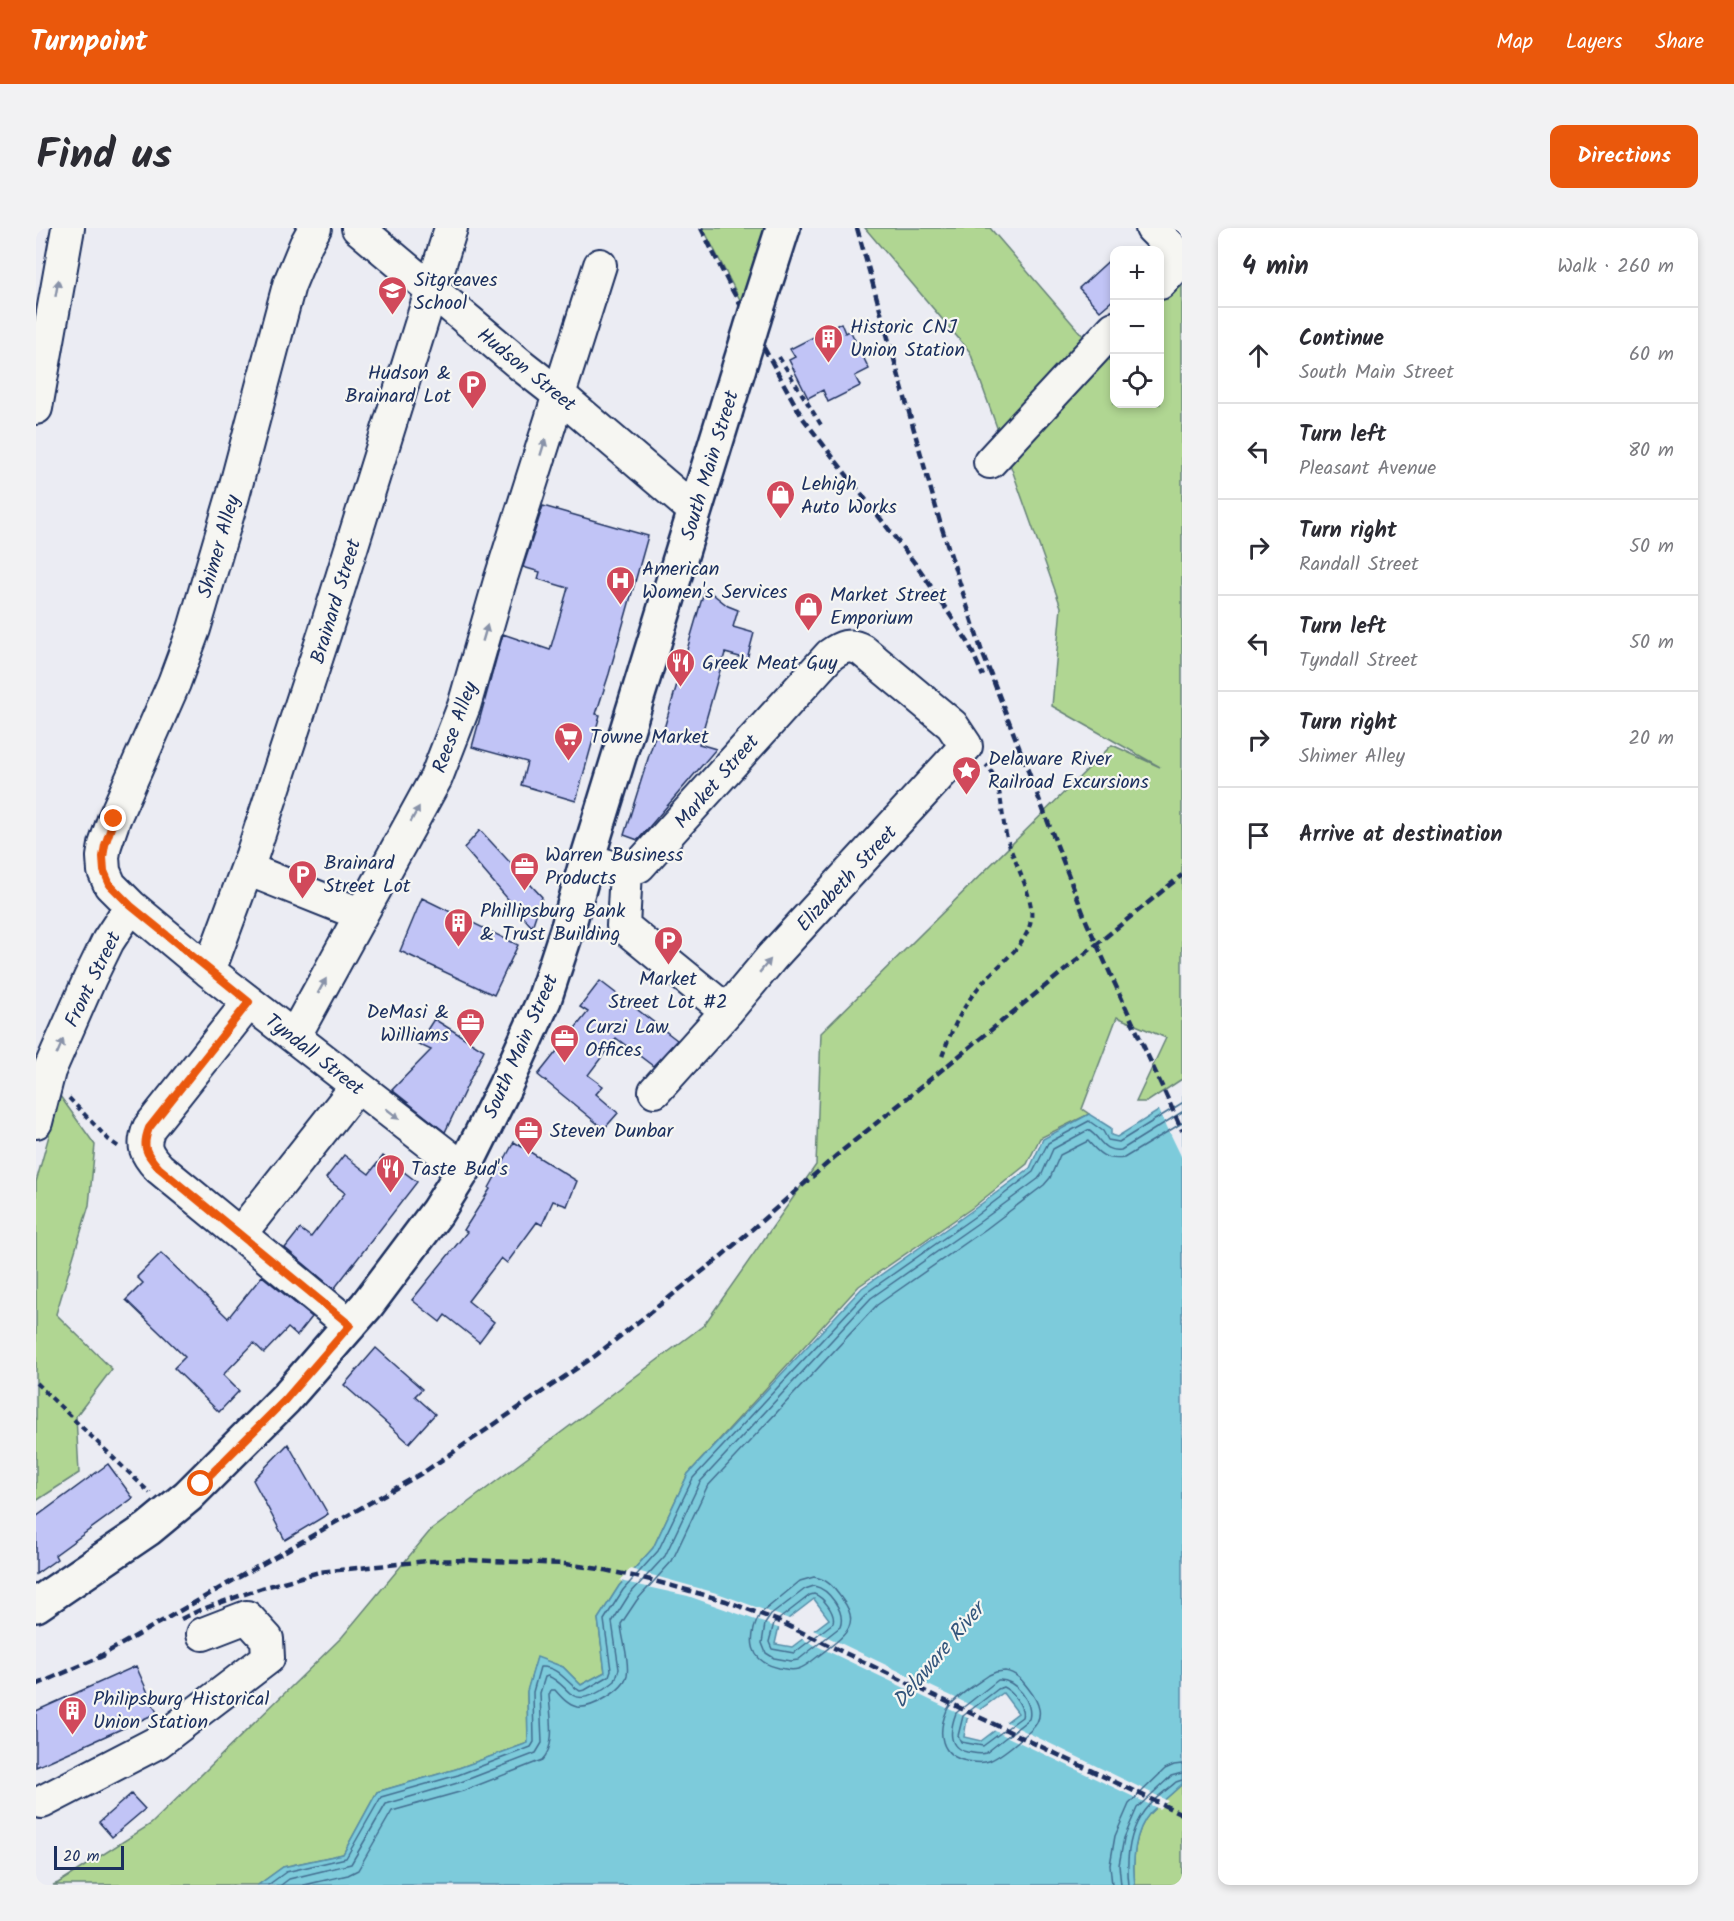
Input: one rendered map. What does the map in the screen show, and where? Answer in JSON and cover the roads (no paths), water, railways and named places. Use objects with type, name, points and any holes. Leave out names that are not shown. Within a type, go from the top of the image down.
[{"type":"main road","name":"South Main Street","points":[[36,1605],[170,1512],[188,1497],[285,1400],[367,1305],[437,1212],[464,1169],[544,1000],[783,228]]},
{"type":"street","points":[[36,408],[68,228]]},
{"type":"street","name":"Shimer Alley","points":[[103,857],[114,819],[174,683],[194,629],[233,496],[289,285],[315,228]]},
{"type":"street","name":"Hudson Street","points":[[358,228],[695,511]]},
{"type":"street","name":"Brainard Street","points":[[209,971],[247,869],[325,632],[451,228]]},
{"type":"street","points":[[1152,228],[1182,259],[1164,279]]},
{"type":"street","name":"Reese Alley","points":[[294,1037],[436,778],[451,743],[600,265]]},
{"type":"street","points":[[990,462],[1110,332]]},
{"type":"street","name":"Market Street","points":[[626,871],[639,866],[653,852],[830,655],[841,647],[856,646],[862,650],[952,725],[966,746]]},
{"type":"street","name":"Elizabeth Street","points":[[656,1091],[772,957],[966,746]]},
{"type":"street","name":"Tyndall Street","points":[[103,857],[104,871],[110,885],[131,906],[209,971],[464,1169]]},
{"type":"street","points":[[587,860],[626,871],[623,926],[727,1011]]},
{"type":"street","points":[[247,869],[360,914]]},
{"type":"street","name":"Front Street","points":[[36,1122],[49,1071],[108,941],[131,906]]},
{"type":"street","points":[[249,1002],[149,1128],[144,1140],[145,1147],[151,1160],[159,1168],[350,1325]]},
{"type":"street","points":[[240,1234],[357,1086]]},
{"type":"street","points":[[38,1804],[158,1742],[268,1658],[267,1640],[247,1617],[203,1634]]},
{"type":"water","name":"Delaware River","points":[[1182,1096],[1182,1784],[1150,1813],[1140,1829],[1134,1857],[1135,1885],[258,1885],[283,1867],[343,1854],[377,1792],[456,1769],[528,1743],[527,1691],[537,1657],[563,1667],[581,1685],[605,1672],[598,1619],[619,1586],[653,1548],[688,1474],[862,1288],[1030,1168],[1043,1139],[1089,1114],[1111,1128],[1111,1135],[1117,1137]],"holes":[[[814,1599],[829,1619],[792,1647],[775,1644],[779,1626]],[[1003,1693],[1018,1713],[981,1741],[964,1737],[967,1719]]]},
{"type":"railway","points":[[701,228],[802,417],[920,570],[968,642],[983,676]]},
{"type":"railway","points":[[857,228],[940,522],[981,649],[1087,923],[1182,1130]]},
{"type":"railway","points":[[97,1658],[424,1472],[595,1356],[718,1259],[837,1155],[1182,875]]},
{"type":"railway","points":[[181,1619],[262,1588],[319,1572],[427,1561],[468,1560],[565,1564],[600,1569],[651,1580],[726,1601],[776,1620],[1182,1814]]},
{"type":"railway","points":[[36,1685],[105,1655]]},
{"type":"place","name":"Sitgreaves School","points":[[393,316]]},
{"type":"place","name":"Historic CNJ Union Station","points":[[829,364]]},
{"type":"place","name":"Hudson & Brainard Lot","points":[[472,410]]},
{"type":"place","name":"Lehigh Auto Works","points":[[780,520]]},
{"type":"place","name":"American Women's Services","points":[[621,606]]},
{"type":"place","name":"Market Street Emporium","points":[[809,632]]},
{"type":"place","name":"Greek Meat Guy","points":[[681,688]]},
{"type":"place","name":"Towne Market","points":[[569,762]]},
{"type":"place","name":"Delaware River Railroad Excursions","points":[[967,796]]},
{"type":"place","name":"Warren Business Products","points":[[524,892]]},
{"type":"place","name":"Brainard Street Lot","points":[[303,900]]},
{"type":"place","name":"Phillipsburg Bank & Trust Building","points":[[459,948]]},
{"type":"place","name":"Market Street Lot #2","points":[[668,966]]},
{"type":"place","name":"DeMasi & Williams","points":[[470,1048]]},
{"type":"place","name":"Curzi Law Offices","points":[[564,1064]]},
{"type":"place","name":"Steven Dunbar","points":[[529,1156]]},
{"type":"place","name":"Taste Bud's","points":[[390,1194]]},
{"type":"place","name":"Philipsburg Historical Union Station","points":[[72,1736]]}]
